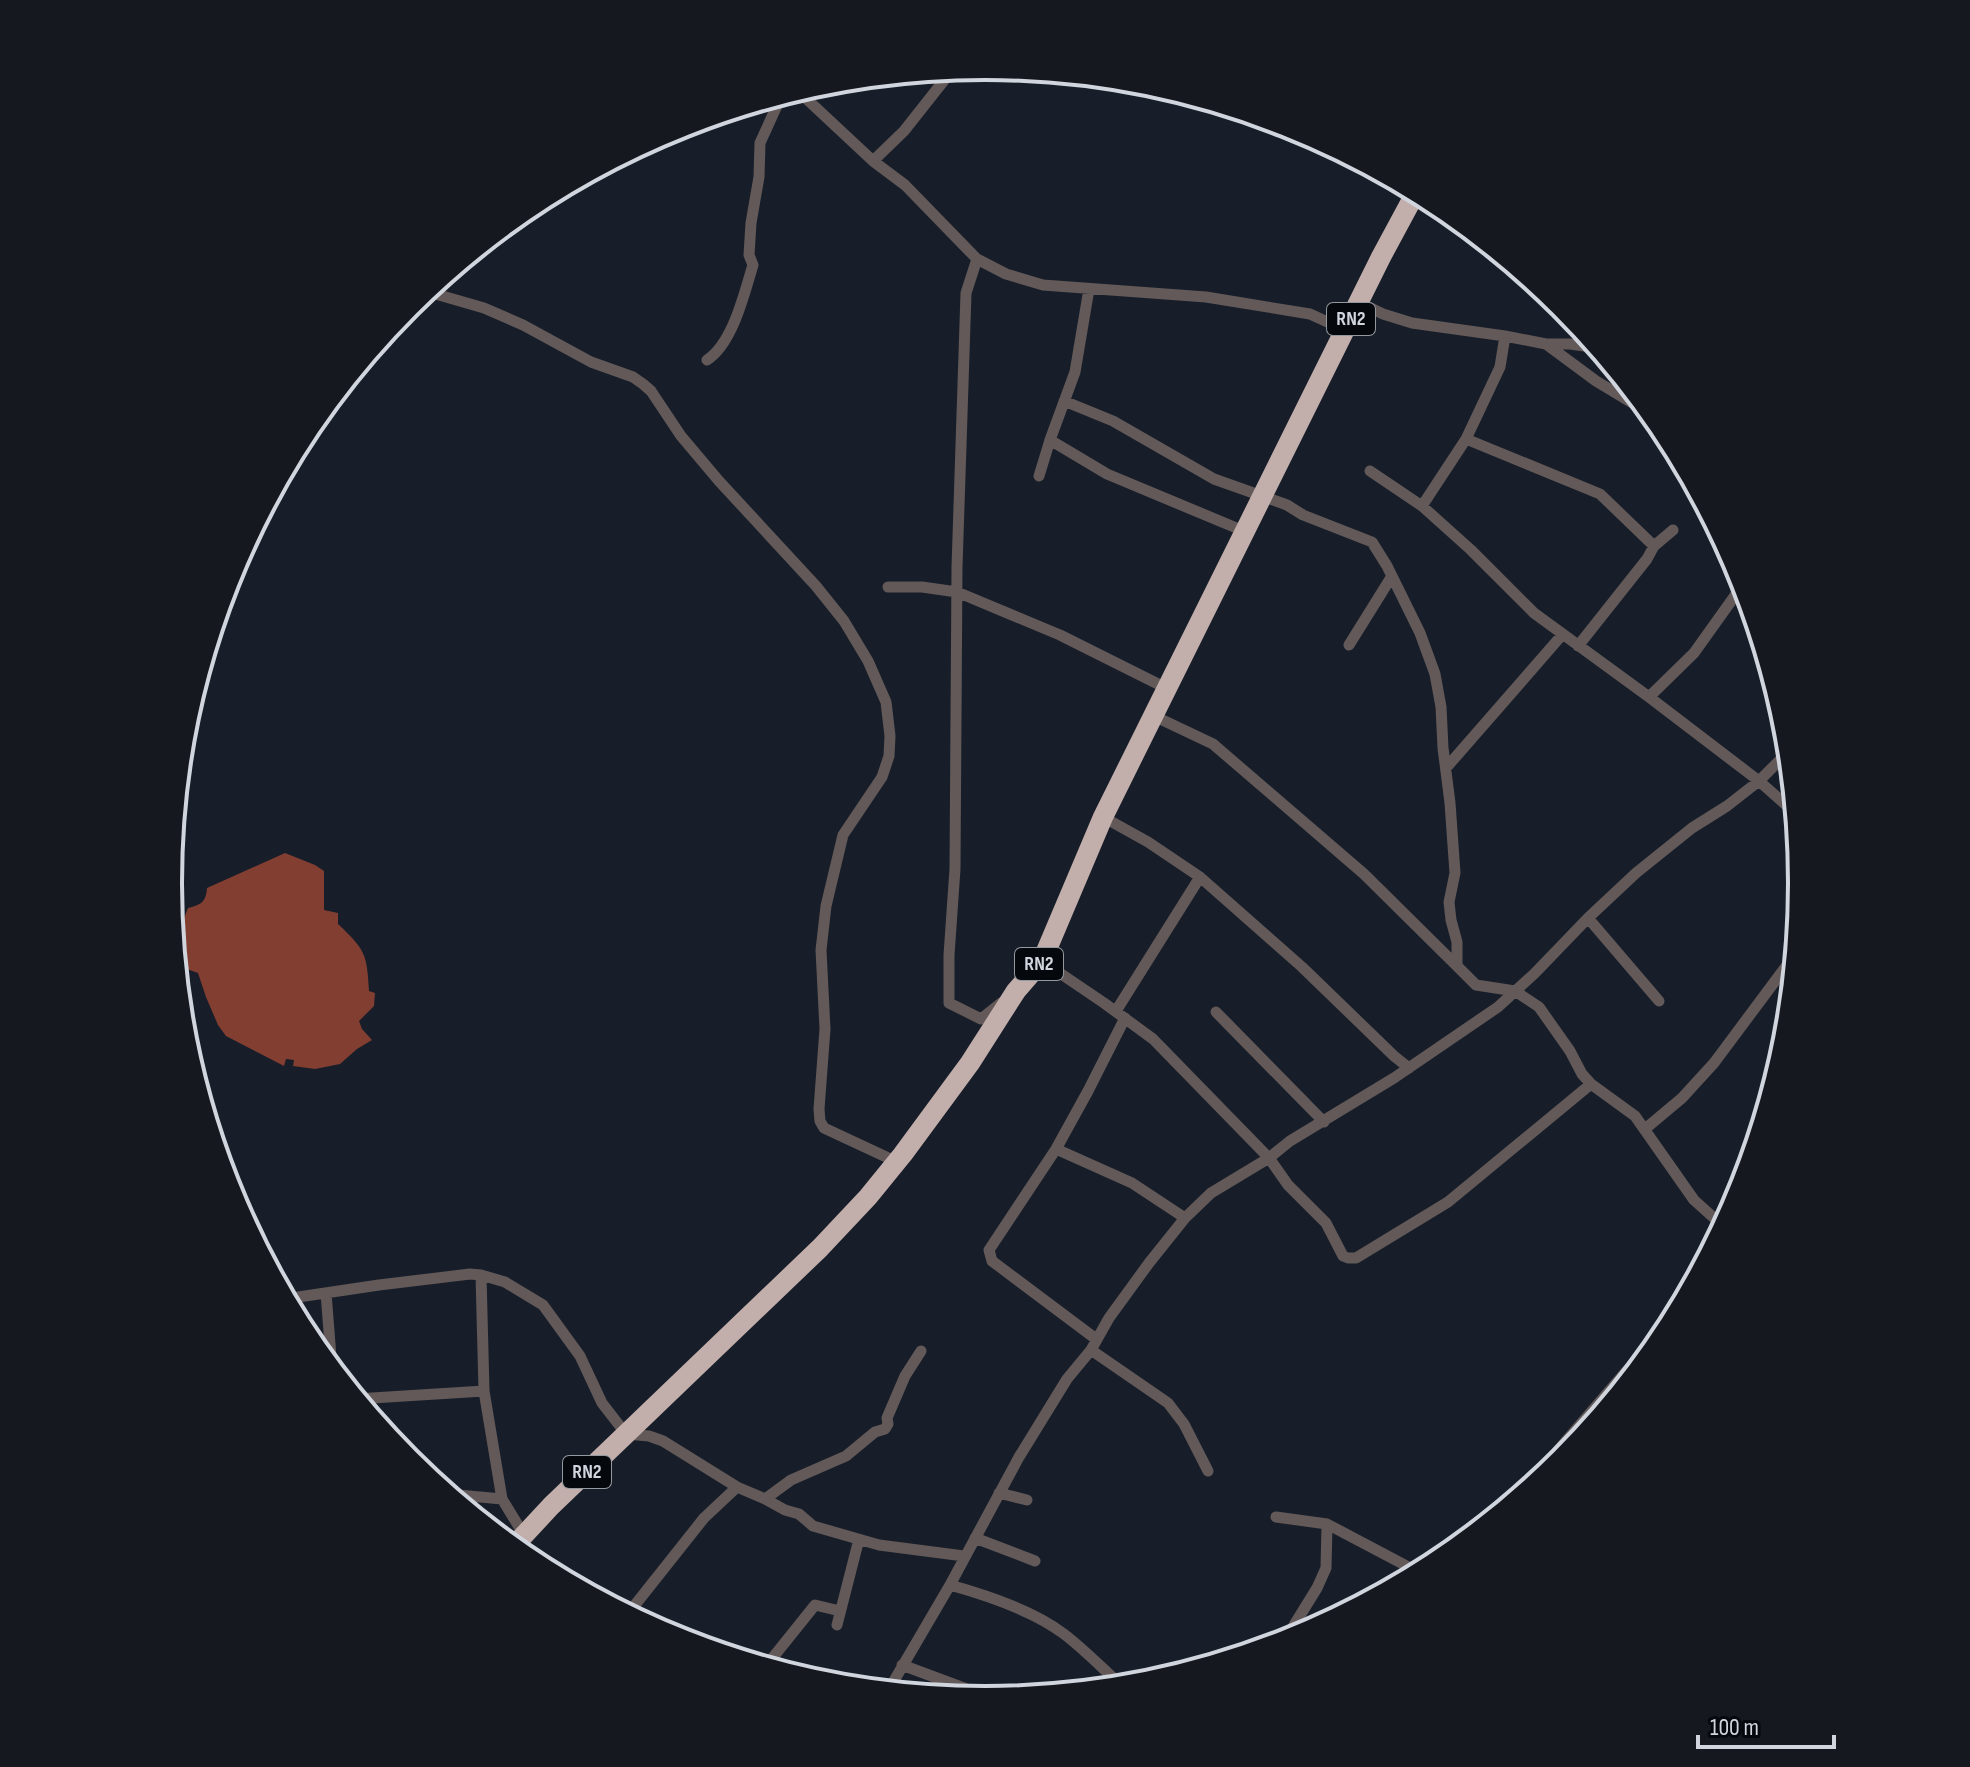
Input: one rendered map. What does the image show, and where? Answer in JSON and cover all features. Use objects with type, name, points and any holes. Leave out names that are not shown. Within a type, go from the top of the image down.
[{"type":"highway","name":"RN2","points":[[520,1539],[820,1248],[868,1197],[970,1063],[1016,991],[1042,961],[1103,817],[1410,202]]},
{"type":"street","points":[[873,161],[904,131],[943,82]]},
{"type":"street","points":[[808,100],[873,161],[905,185],[985,265],[1043,285],[1206,297],[1310,314],[1345,330]]},
{"type":"street","points":[[707,360],[716,354],[732,327],[753,265],[749,255],[760,143],[776,107]]},
{"type":"street","points":[[977,259],[966,293],[957,592],[955,869],[949,1003],[981,1019],[1016,991]]},
{"type":"street","points":[[1039,476],[1075,372],[1089,289]]},
{"type":"street","points":[[438,295],[484,308],[591,362],[633,377],[643,384],[709,470],[835,609],[868,661],[886,702],[889,756],[882,777],[843,835],[826,906],[821,950],[825,1029],[819,1089],[820,1121],[824,1128],[897,1162]]},
{"type":"street","points":[[1360,303],[1412,323],[1546,344],[1581,346]]},
{"type":"street","points":[[1422,506],[1466,439],[1500,367],[1505,336]]},
{"type":"street","points":[[1546,344],[1625,399]]},
{"type":"street","points":[[1064,401],[1113,421],[1214,479],[1372,542],[1420,633],[1435,674],[1450,803],[1455,873],[1449,902],[1457,942],[1457,966]]},
{"type":"street","points":[[1466,439],[1600,494],[1654,546]]},
{"type":"street","points":[[1050,440],[1107,474],[1246,532]]},
{"type":"street","points":[[1370,471],[1422,506],[1534,613],[1649,697],[1784,804]]},
{"type":"street","points":[[1578,646],[1654,546],[1673,530]]},
{"type":"street","points":[[1349,645],[1392,576]]},
{"type":"street","points":[[888,587],[922,587],[957,592],[1060,635],[1168,689]]},
{"type":"street","points":[[1649,697],[1694,653],[1735,596]]},
{"type":"street","points":[[1446,768],[1562,635]]},
{"type":"street","points":[[1154,716],[1213,744],[1364,874],[1476,985],[1515,991],[1529,998],[1539,1007],[1570,1051],[1578,1069],[1591,1084],[1635,1116],[1694,1200],[1715,1219]]},
{"type":"street","points":[[893,1681],[950,1585],[1019,1457],[1067,1379],[1149,1263],[1185,1218],[1211,1193],[1409,1068],[1498,1007],[1588,918],[1662,852],[1759,781],[1779,761]]},
{"type":"street","points":[[1103,817],[1148,842],[1200,877],[1409,1068]]},
{"type":"street","points":[[1200,877],[1120,1014],[1088,1091],[1056,1149],[989,1250],[989,1256],[1168,1403],[1184,1424],[1208,1471]]},
{"type":"street","points":[[1588,918],[1659,1001]]},
{"type":"street","points":[[1042,961],[1153,1039],[1269,1158],[1288,1185],[1326,1223],[1343,1256],[1348,1258],[1356,1258],[1448,1202],[1591,1084]]},
{"type":"street","points":[[1645,1129],[1682,1098],[1714,1063],[1784,969]]},
{"type":"street","points":[[1216,1012],[1324,1122]]},
{"type":"street","points":[[1056,1149],[1132,1183],[1185,1218]]},
{"type":"street","points":[[481,1275],[484,1391],[502,1499],[516,1535]]},
{"type":"street","points":[[297,1297],[447,1276],[481,1275],[505,1282],[543,1305],[580,1356],[602,1403],[626,1434],[663,1441],[737,1487],[799,1514],[813,1526],[879,1545],[964,1556]]},
{"type":"street","points":[[326,1293],[330,1348]]},
{"type":"street","points":[[765,1499],[791,1480],[846,1456],[875,1432],[885,1429],[905,1376],[921,1351]]},
{"type":"street","points":[[369,1398],[484,1391]]},
{"type":"street","points":[[634,1606],[704,1518],[737,1487]]},
{"type":"street","points":[[999,1493],[1027,1500]]},
{"type":"street","points":[[466,1497],[502,1499]]},
{"type":"street","points":[[1276,1517],[1327,1524],[1408,1566]]},
{"type":"street","points":[[1294,1625],[1326,1568],[1327,1524]]},
{"type":"street","points":[[975,1538],[1035,1561]]},
{"type":"street","points":[[837,1625],[857,1539]]},
{"type":"street","points":[[950,1585],[1020,1609],[1062,1632],[1112,1677]]},
{"type":"street","points":[[774,1659],[815,1605],[840,1611]]},
{"type":"street","points":[[902,1665],[958,1686]]},
{"type":"shaded area","points":[[285,853],[324,871],[324,910],[338,913],[338,924],[363,953],[369,991],[375,993],[374,1006],[359,1021],[372,1040],[340,1064],[315,1069],[293,1066],[294,1060],[286,1059],[284,1066],[226,1036],[218,1025],[198,973],[187,969],[185,959],[183,922],[188,908],[202,902],[207,888]]}]
